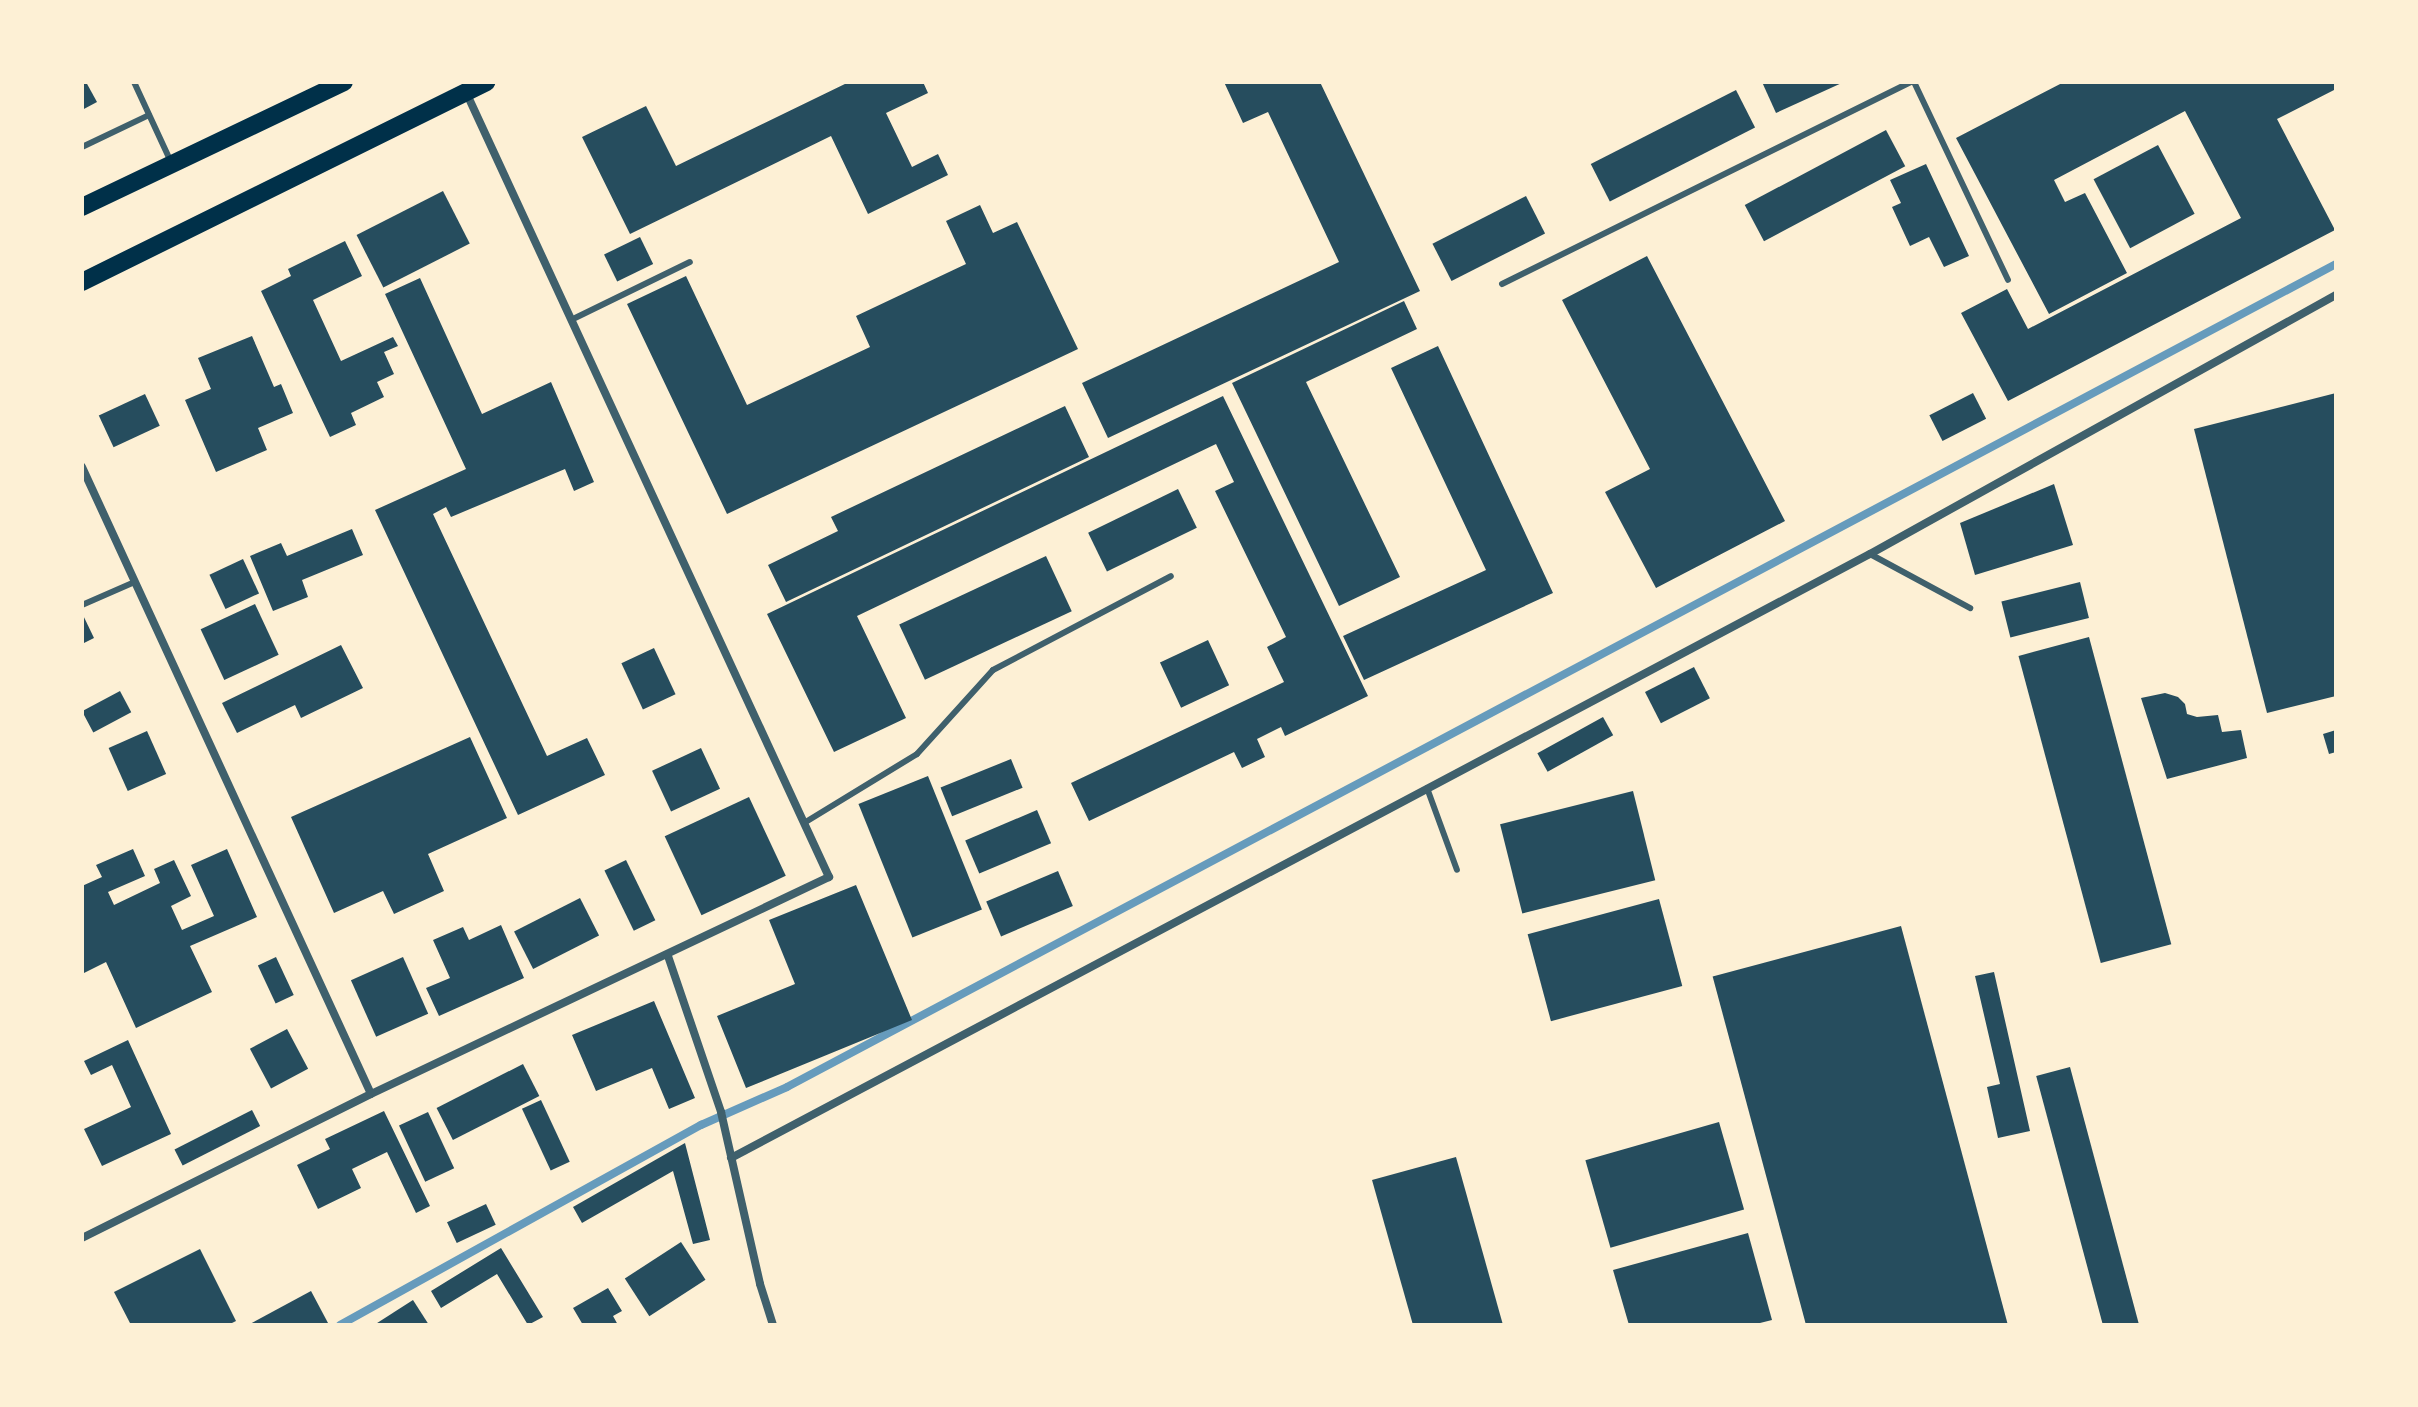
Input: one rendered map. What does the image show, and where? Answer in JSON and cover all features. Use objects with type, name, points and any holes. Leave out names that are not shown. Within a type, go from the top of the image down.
[{"type":"highway","points":[[82,282],[486,82]]},
{"type":"highway","points":[[82,207],[335,84]]},
{"type":"street","points":[[82,1238],[371,1094],[668,956],[829,877],[466,92]]},
{"type":"street","points":[[731,1158],[1870,554],[2336,295]]},
{"type":"street","points":[[82,467],[371,1094]]},
{"type":"street","points":[[668,956],[721,1112],[773,1325]]},
{"type":"lane","points":[[134,82],[172,164]]},
{"type":"lane","points":[[1502,284],[1913,82],[2008,280]]},
{"type":"lane","points":[[82,147],[149,115]]},
{"type":"lane","points":[[573,319],[690,262]]},
{"type":"lane","points":[[1870,554],[1970,608]]},
{"type":"lane","points":[[804,823],[917,754],[993,670],[1171,576]]},
{"type":"lane","points":[[82,605],[135,582]]},
{"type":"lane","points":[[1427,788],[1457,870]]},
{"type":"building","points":[[82,82],[86,82],[97,102],[82,110]]},
{"type":"building","points":[[849,82],[923,82],[928,93],[886,113],[912,167],[938,154],[948,175],[868,214],[831,136],[630,234],[582,137],[646,106],[676,166]]},
{"type":"building","points":[[1224,82],[1320,82],[1420,291],[1108,438],[1082,383],[1339,262],[1268,112],[1243,123]]},
{"type":"building","points":[[1762,82],[1844,82],[1776,113]]},
{"type":"building","points":[[2064,82],[2336,82],[2336,89],[2277,119],[2335,230],[2008,401],[1961,313],[2007,289],[2028,329],[2241,218],[2185,111],[2054,180],[2065,202],[2085,193],[2127,273],[2049,314],[1956,138]]},
{"type":"building","points":[[1736,90],[1755,127],[1610,201],[1591,164]]},
{"type":"building","points":[[1886,130],[1905,166],[1764,241],[1745,205]]},
{"type":"building","points":[[2158,145],[2195,214],[2130,248],[2094,179]]},
{"type":"building","points":[[1926,164],[1969,256],[1944,267],[1929,237],[1910,246],[1892,207],[1901,203],[1890,180]]},
{"type":"building","points":[[443,191],[470,244],[383,288],[357,235]]},
{"type":"building","points":[[1526,196],[1545,233],[1452,281],[1432,244]]},
{"type":"building","points":[[980,205],[993,233],[1017,222],[1078,349],[727,514],[627,304],[686,276],[747,405],[870,347],[856,316],[966,264],[946,221]]},
{"type":"building","points":[[640,237],[653,264],[617,281],[604,255]]},
{"type":"building","points":[[345,241],[362,276],[313,300],[341,361],[393,337],[398,346],[384,352],[394,374],[377,382],[384,397],[351,413],[356,425],[330,437],[261,291],[291,276],[288,269]]},
{"type":"building","points":[[1647,256],[1785,521],[1656,588],[1605,492],[1650,469],[1562,300]]},
{"type":"building","points":[[420,278],[482,414],[551,382],[594,482],[574,491],[565,469],[451,517],[446,507],[433,514],[547,756],[587,738],[605,775],[518,815],[375,510],[466,469],[385,294]]},
{"type":"building","points":[[1404,301],[1417,329],[1306,382],[1400,577],[1339,606],[1232,383]]},
{"type":"building","points":[[252,336],[274,387],[281,384],[293,413],[258,428],[267,450],[216,472],[185,400],[211,389],[198,358]]},
{"type":"building","points":[[1438,346],[1553,593],[1364,680],[1343,636],[1486,570],[1391,368]]},
{"type":"building","points":[[1973,393],[1986,419],[1943,441],[1929,415]]},
{"type":"building","points":[[2336,393],[2336,696],[2267,713],[2194,429]]},
{"type":"building","points":[[145,394],[160,426],[114,447],[99,416]]},
{"type":"building","points":[[1223,396],[1368,696],[1285,736],[1281,727],[1257,739],[1265,757],[1242,768],[1234,752],[1089,821],[1071,783],[1284,682],[1267,647],[1286,637],[1215,491],[1234,482],[1216,444],[857,616],[906,718],[834,752],[767,614]]},
{"type":"building","points":[[1065,406],[1089,457],[786,602],[768,565],[838,531],[831,517]]},
{"type":"building","points":[[2054,484],[2073,545],[1975,575],[1960,523]]},
{"type":"building","points":[[1178,489],[1197,528],[1107,571],[1088,533]]},
{"type":"building","points":[[352,529],[363,555],[302,580],[308,597],[273,611],[250,556],[281,543],[287,556]]},
{"type":"building","points":[[1046,556],[1072,611],[925,680],[899,624]]},
{"type":"building","points":[[243,559],[259,593],[226,609],[209,575]]},
{"type":"building","points":[[2080,582],[2089,618],[2010,637],[2001,602]]},
{"type":"building","points":[[255,604],[279,655],[224,680],[201,629]]},
{"type":"building","points":[[82,613],[94,638],[82,644]]},
{"type":"building","points":[[2089,637],[2171,944],[2101,963],[2018,656]]},
{"type":"building","points":[[1208,640],[1229,685],[1181,708],[1160,662]]},
{"type":"building","points":[[341,645],[363,688],[301,718],[295,705],[237,733],[222,703]]},
{"type":"building","points":[[654,648],[676,694],[643,709],[621,663]]},
{"type":"building","points":[[1694,667],[1710,698],[1661,723],[1645,692]]},
{"type":"building","points":[[120,691],[131,712],[93,732],[82,711]]},
{"type":"building","points":[[2165,693],[2178,697],[2185,704],[2187,714],[2197,717],[2218,715],[2222,732],[2241,730],[2247,758],[2167,779],[2141,698]]},
{"type":"building","points":[[1603,717],[1613,735],[1548,772],[1537,753]]},
{"type":"building","points":[[2336,730],[2336,752],[2329,754],[2323,734]]},
{"type":"building","points":[[147,731],[166,774],[128,791],[109,748]]},
{"type":"building","points":[[470,737],[507,818],[428,854],[444,891],[394,914],[383,891],[334,913],[291,817]]},
{"type":"building","points":[[701,748],[720,789],[671,812],[652,771]]},
{"type":"building","points":[[1011,759],[1023,788],[952,816],[941,787]]},
{"type":"building","points":[[928,776],[982,910],[912,938],[858,804]]},
{"type":"building","points":[[1633,791],[1655,880],[1522,913],[1500,824]]},
{"type":"building","points":[[749,797],[786,876],[701,915],[665,836]]},
{"type":"building","points":[[1037,810],[1051,843],[979,874],[965,840]]},
{"type":"building","points":[[133,849],[145,876],[108,892],[114,905],[160,883],[154,869],[174,860],[191,896],[171,906],[182,930],[214,916],[191,865],[227,849],[257,917],[190,946],[212,992],[136,1028],[106,962],[82,974],[82,886],[102,877],[96,865]]},
{"type":"building","points":[[626,860],[655,920],[634,931],[604,871]]},
{"type":"building","points":[[1058,871],[1073,906],[1001,936],[986,901]]},
{"type":"building","points":[[856,885],[912,1020],[746,1088],[717,1016],[795,984],[769,920]]},
{"type":"building","points":[[580,898],[599,935],[533,969],[514,932]]},
{"type":"building","points":[[1659,899],[1682,986],[1551,1021],[1528,934]]},
{"type":"building","points":[[501,925],[524,978],[439,1016],[426,988],[450,978],[433,940],[463,927],[469,940]]},
{"type":"building","points":[[1901,926],[2008,1325],[1806,1325],[1713,976]]},
{"type":"building","points":[[276,957],[294,995],[276,1004],[258,965]]},
{"type":"building","points":[[403,957],[428,1014],[376,1037],[351,980]]},
{"type":"building","points":[[1994,972],[2030,1131],[1998,1138],[1987,1087],[2000,1084],[1975,976]]},
{"type":"building","points":[[654,1001],[695,1098],[669,1109],[652,1068],[596,1091],[572,1035]]},
{"type":"building","points":[[287,1029],[308,1069],[271,1088],[250,1049]]},
{"type":"building","points":[[128,1040],[171,1134],[102,1166],[84,1129],[131,1107],[112,1065],[91,1075],[84,1061]]},
{"type":"building","points":[[523,1064],[539,1096],[453,1140],[437,1108]]},
{"type":"building","points":[[2070,1067],[2139,1325],[2103,1325],[2036,1076]]},
{"type":"building","points":[[541,1100],[570,1162],[551,1171],[522,1109]]},
{"type":"building","points":[[252,1110],[260,1126],[183,1166],[174,1149]]},
{"type":"building","points":[[384,1111],[430,1206],[416,1213],[387,1152],[352,1169],[361,1188],[318,1209],[297,1165],[330,1149],[325,1139]]},
{"type":"building","points":[[428,1112],[454,1168],[425,1182],[399,1126]]},
{"type":"building","points":[[1719,1122],[1744,1209],[1610,1248],[1585,1160]]},
{"type":"building","points":[[685,1143],[710,1240],[693,1244],[673,1171],[582,1223],[573,1207]]},
{"type":"building","points":[[1456,1157],[1503,1325],[1413,1325],[1372,1180]]},
{"type":"building","points":[[486,1204],[496,1225],[457,1243],[447,1222]]},
{"type":"building","points":[[1748,1233],[1772,1320],[1752,1325],[1629,1325],[1613,1270]]},
{"type":"building","points":[[681,1242],[706,1280],[649,1316],[625,1278]]},
{"type":"building","points":[[501,1248],[543,1317],[528,1325],[497,1274],[441,1308],[431,1291]]},
{"type":"building","points":[[200,1249],[236,1321],[228,1325],[131,1325],[114,1292]]},
{"type":"building","points":[[608,1288],[622,1311],[613,1316],[618,1325],[583,1325],[573,1308]]},
{"type":"building","points":[[311,1291],[328,1323],[248,1325]]},
{"type":"building","points":[[413,1300],[429,1325],[374,1325]]},
{"type":"waterway","points":[[340,1325],[701,1125],[787,1087],[2336,264]]}]
